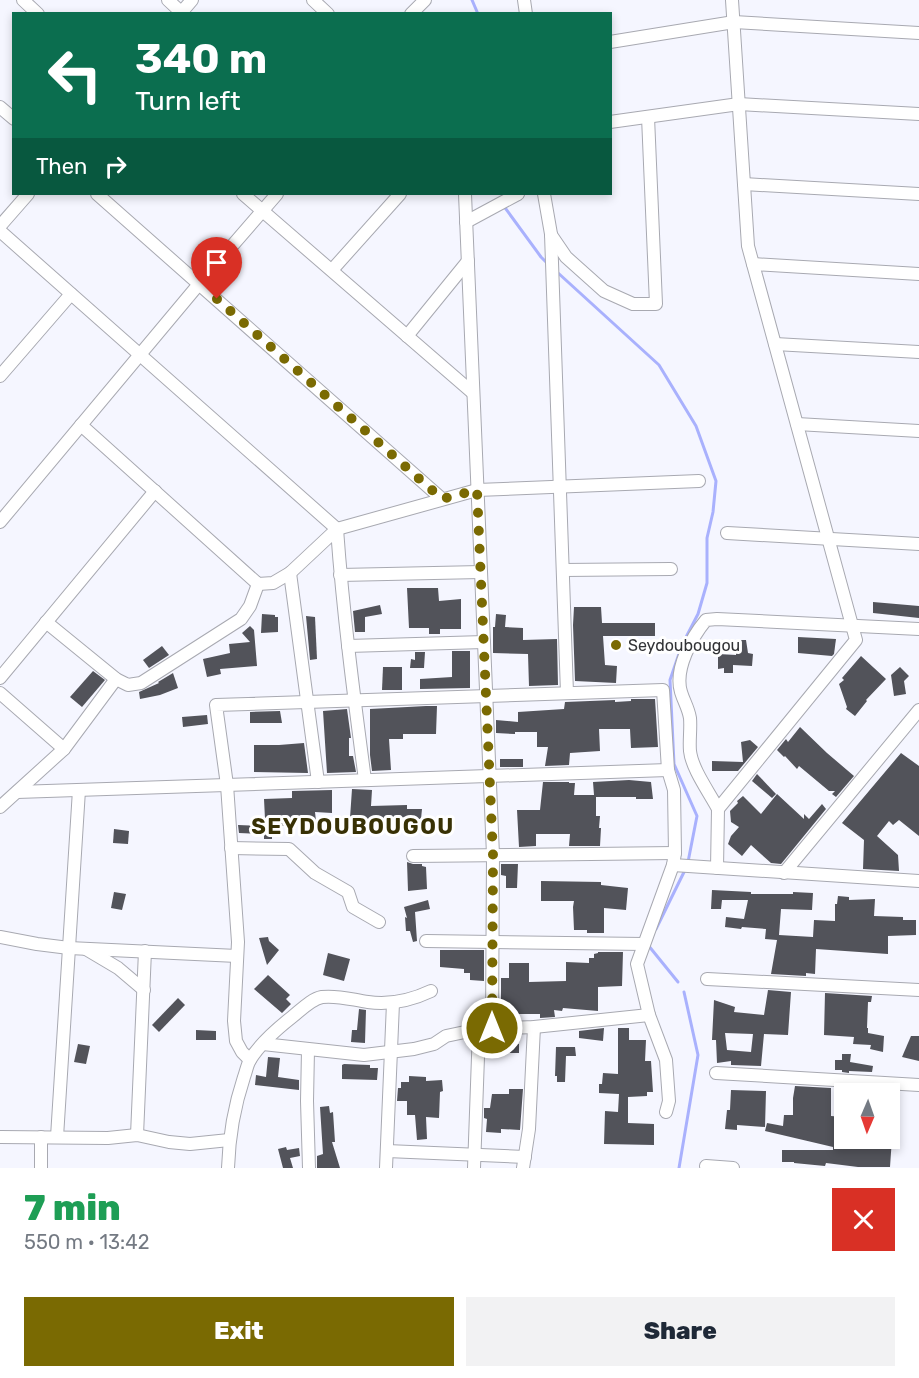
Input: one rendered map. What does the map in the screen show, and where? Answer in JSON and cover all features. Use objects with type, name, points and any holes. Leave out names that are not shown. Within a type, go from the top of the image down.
[{"type":"street","points":[[23,0],[36,12]]},
{"type":"street","points":[[168,0],[181,12]]},
{"type":"street","points":[[183,12],[192,0]]},
{"type":"street","points":[[313,0],[326,12]]},
{"type":"street","points":[[413,12],[425,0]]},
{"type":"street","points":[[718,809],[856,640],[748,246],[732,0]]},
{"type":"street","points":[[612,42],[734,22],[919,33]]},
{"type":"street","points":[[612,122],[739,104],[919,114]]},
{"type":"street","points":[[0,107],[12,117]]},
{"type":"street","points":[[551,234],[566,258],[604,291],[633,304],[656,304],[648,117]]},
{"type":"street","points":[[744,184],[919,194]]},
{"type":"street","points":[[0,226],[27,195]]},
{"type":"street","points":[[99,195],[442,499]]},
{"type":"street","points":[[244,195],[473,393]]},
{"type":"street","points":[[0,522],[199,284],[277,195]]},
{"type":"street","points":[[332,270],[399,195]]},
{"type":"street","points":[[465,195],[493,855],[492,942],[474,1168]]},
{"type":"street","points":[[466,222],[516,195]]},
{"type":"street","points":[[544,195],[551,234],[567,693]]},
{"type":"street","points":[[0,231],[337,529],[340,575],[365,780]]},
{"type":"street","points":[[407,336],[468,261]]},
{"type":"street","points":[[753,264],[919,274]]},
{"type":"street","points":[[0,376],[71,294]]},
{"type":"street","points":[[775,344],[919,352]]},
{"type":"street","points":[[797,424],[919,431]]},
{"type":"street","points":[[81,425],[258,584],[273,583],[290,573],[337,529],[477,490],[699,481]]},
{"type":"street","points":[[0,678],[155,491]]},
{"type":"street","points":[[728,533],[919,544]]},
{"type":"street","points":[[563,570],[671,569]]},
{"type":"street","points":[[340,575],[481,572]]},
{"type":"street","points":[[290,573],[318,782]]},
{"type":"street","points":[[46,622],[116,679],[128,685],[141,683],[241,619],[250,606],[258,584]]},
{"type":"street","points":[[717,868],[718,809],[690,752],[690,719],[681,691],[680,679],[682,664],[696,633],[706,620],[717,618],[919,629]]},
{"type":"street","points":[[348,646],[484,642]]},
{"type":"street","points":[[0,807],[64,749],[116,679]]},
{"type":"street","points":[[250,1060],[236,1041],[234,1021],[238,942],[227,785],[216,705],[663,690],[668,770],[674,790],[674,859],[638,964],[649,1015],[665,1055],[669,1101],[666,1112]]},
{"type":"street","points":[[0,693],[64,749]]},
{"type":"street","points":[[784,873],[919,710]]},
{"type":"street","points":[[17,792],[668,770]]},
{"type":"street","points":[[57,1137],[79,790]]},
{"type":"street","points":[[231,848],[289,849],[315,873],[348,892],[353,907],[380,922]]},
{"type":"street","points":[[413,856],[493,855],[674,859],[717,868],[919,881]]},
{"type":"street","points":[[0,937],[69,948],[237,956]]},
{"type":"street","points":[[426,941],[644,944]]},
{"type":"street","points":[[85,948],[118,968],[144,990]]},
{"type":"street","points":[[137,1135],[146,951]]},
{"type":"street","points":[[707,979],[919,990]]},
{"type":"street","points":[[228,1168],[229,1140],[241,1086],[250,1060],[286,1021],[308,1004],[321,998],[393,1003],[418,997],[431,991]]},
{"type":"street","points":[[386,1168],[393,1003]]},
{"type":"street","points":[[263,1044],[364,1055],[414,1049],[434,1044],[446,1036],[485,1029],[534,1027],[649,1015]]},
{"type":"street","points":[[387,1151],[475,1155],[524,1162],[529,1129],[534,1027]]},
{"type":"street","points":[[308,1050],[309,1168]]},
{"type":"street","points":[[716,1073],[919,1086]]},
{"type":"street","points":[[0,1137],[108,1138],[137,1135],[190,1144],[229,1140]]},
{"type":"street","points":[[41,1137],[41,1168]]},
{"type":"street","points":[[706,1166],[733,1168]]},
{"type":"building","points":[[407,588],[438,588],[439,601],[461,599],[461,629],[440,629],[440,634],[429,634],[429,628],[409,628]]},
{"type":"building","points":[[873,602],[919,606],[919,618],[873,613]]},
{"type":"building","points":[[380,605],[382,614],[365,617],[365,632],[355,632],[353,611]]},
{"type":"building","points":[[574,607],[601,607],[602,623],[655,623],[655,636],[603,636],[605,665],[617,666],[616,683],[575,681]]},
{"type":"building","points":[[262,614],[278,617],[278,632],[261,633]]},
{"type":"building","points":[[496,614],[506,615],[505,627],[523,628],[523,640],[557,639],[558,685],[529,686],[528,654],[493,653],[493,627],[495,627]]},
{"type":"building","points":[[306,616],[315,617],[317,659],[310,660]]},
{"type":"building","points":[[250,626],[254,630],[257,666],[220,669],[221,674],[207,677],[203,659],[230,653],[229,644],[250,642],[242,633]]},
{"type":"building","points":[[798,637],[836,639],[834,654],[832,656],[798,653]]},
{"type":"building","points":[[736,640],[746,640],[748,653],[753,654],[752,666],[733,665],[733,673],[724,673],[724,668],[718,669],[718,654],[736,655]]},
{"type":"building","points":[[162,646],[169,655],[149,668],[143,660]]},
{"type":"building","points":[[452,651],[470,651],[470,688],[420,689],[420,679],[452,677]]},
{"type":"building","points":[[415,652],[425,652],[424,668],[410,668],[411,659],[415,660]]},
{"type":"building","points":[[861,656],[886,679],[866,700],[855,716],[846,709],[839,684]]},
{"type":"building","points":[[383,667],[402,667],[402,690],[382,690]]},
{"type":"building","points":[[900,667],[909,676],[904,681],[906,694],[894,696],[891,675]]},
{"type":"building","points":[[93,671],[105,680],[82,707],[70,697]]},
{"type":"building","points":[[173,673],[178,688],[140,699],[139,692],[159,683]]},
{"type":"building","points":[[631,699],[655,699],[658,747],[631,748],[630,729],[599,729],[600,751],[570,753],[569,765],[545,766],[548,747],[537,747],[537,732],[496,733],[496,720],[518,722],[518,712],[564,709],[565,702],[615,700],[615,702],[631,701]]},
{"type":"building","points":[[437,706],[436,734],[403,734],[403,739],[389,739],[391,770],[372,771],[370,709]]},
{"type":"building","points":[[347,709],[351,738],[349,738],[349,756],[353,756],[356,772],[327,773],[323,711]]},
{"type":"building","points":[[280,711],[282,723],[250,723],[250,712]]},
{"type":"building","points":[[207,715],[208,724],[183,727],[182,717]]},
{"type":"building","points":[[800,727],[854,776],[836,797],[832,794],[835,791],[829,791],[799,766],[797,769],[777,750],[786,739],[788,742]]},
{"type":"building","points":[[750,740],[758,747],[738,771],[712,771],[712,761],[743,762],[741,742]]},
{"type":"building","points":[[304,743],[308,773],[254,772],[254,745]]},
{"type":"building","points":[[901,753],[919,766],[919,836],[899,820],[893,825],[889,821],[877,836],[898,855],[899,871],[863,869],[864,840],[842,823]]},
{"type":"building","points":[[500,759],[523,759],[523,767],[500,767]]},
{"type":"building","points":[[757,774],[776,794],[772,798],[752,781]]},
{"type":"building","points":[[629,780],[651,782],[653,799],[596,797],[596,816],[600,816],[599,828],[601,828],[600,846],[569,846],[570,834],[536,834],[536,846],[519,847],[517,810],[540,810],[543,782],[575,783],[574,795],[594,795],[593,782]]},
{"type":"building","points":[[352,789],[372,790],[371,806],[407,805],[407,809],[422,809],[421,819],[411,819],[411,817],[350,818]]},
{"type":"building","points":[[332,790],[332,813],[315,812],[316,821],[288,822],[288,826],[276,826],[276,834],[272,834],[272,839],[264,839],[264,834],[239,833],[238,825],[263,826],[264,799],[292,798],[292,791]]},
{"type":"building","points":[[777,794],[804,819],[804,814],[809,819],[822,804],[826,809],[781,864],[771,863],[751,845],[742,856],[728,844],[731,836],[739,827],[731,822],[730,811],[743,796],[761,814]]},
{"type":"building","points":[[114,829],[129,831],[128,844],[113,843]]},
{"type":"building","points":[[407,862],[422,864],[426,867],[427,889],[408,891]]},
{"type":"building","points":[[501,864],[518,864],[517,888],[506,888],[506,876],[501,875]]},
{"type":"building","points":[[541,881],[601,882],[601,885],[628,888],[626,910],[604,908],[604,933],[574,930],[574,901],[541,901]]},
{"type":"building","points":[[712,890],[751,892],[751,894],[813,893],[812,910],[781,909],[779,935],[813,937],[814,920],[835,921],[835,904],[837,904],[838,896],[849,897],[849,900],[875,899],[874,916],[916,920],[916,935],[888,936],[888,954],[816,949],[815,974],[806,973],[806,976],[771,974],[777,940],[765,939],[766,929],[725,927],[726,917],[744,919],[748,900],[722,900],[721,909],[711,909]]},
{"type":"building","points":[[114,892],[126,894],[122,910],[111,908]]},
{"type":"building","points":[[428,900],[430,909],[415,912],[417,941],[413,942],[410,931],[406,931],[405,917],[407,918],[404,907]]},
{"type":"building","points":[[268,937],[269,941],[279,950],[267,965],[259,938]]},
{"type":"building","points":[[440,950],[484,950],[484,981],[470,980],[470,973],[464,973],[464,969],[440,967]]},
{"type":"building","points":[[623,952],[622,986],[598,987],[598,1011],[563,1008],[562,1011],[554,1010],[555,1017],[540,1018],[540,1014],[501,1014],[501,978],[509,978],[509,963],[529,963],[529,982],[566,981],[566,962],[589,963],[589,958],[594,958],[594,954]]},
{"type":"building","points":[[328,953],[350,959],[344,981],[323,975]]},
{"type":"building","points":[[268,975],[290,995],[286,999],[291,1004],[282,1013],[254,989]]},
{"type":"building","points":[[768,990],[791,992],[788,1035],[764,1034],[761,1066],[731,1065],[731,1061],[717,1063],[716,1040],[712,1040],[714,1000],[735,1007],[734,1012],[764,1015]],"holes":[[[725,1033],[753,1034],[751,1052],[727,1050]]]},
{"type":"building","points":[[825,993],[872,996],[871,1002],[868,1002],[867,1028],[868,1033],[884,1036],[883,1052],[870,1049],[871,1045],[853,1044],[854,1037],[824,1035]]},
{"type":"building","points":[[178,998],[185,1005],[159,1032],[152,1025]]},
{"type":"building","points":[[359,1009],[366,1010],[365,1043],[351,1042],[352,1030],[357,1030]]},
{"type":"building","points":[[604,1028],[603,1041],[579,1038],[579,1031]]},
{"type":"building","points":[[618,1028],[629,1028],[629,1040],[646,1040],[645,1061],[651,1061],[653,1092],[647,1092],[647,1096],[628,1097],[628,1123],[654,1124],[654,1145],[604,1144],[605,1111],[618,1112],[619,1094],[599,1093],[599,1084],[602,1084],[603,1073],[618,1074]]},
{"type":"building","points":[[196,1030],[216,1031],[216,1040],[196,1040]]},
{"type":"building","points":[[502,1036],[502,1044],[519,1044],[519,1053],[491,1053],[491,1037]]},
{"type":"building","points":[[911,1036],[919,1036],[919,1061],[902,1057]]},
{"type":"building","points":[[78,1044],[90,1046],[86,1064],[74,1062]]},
{"type":"building","points":[[556,1047],[575,1047],[576,1056],[566,1056],[565,1082],[557,1082],[557,1076],[555,1076]]},
{"type":"building","points":[[842,1054],[851,1054],[850,1062],[873,1066],[872,1072],[849,1071],[849,1073],[835,1070],[835,1060],[842,1060]]},
{"type":"building","points":[[268,1057],[280,1058],[278,1077],[299,1080],[299,1090],[255,1085],[256,1075],[266,1077]]},
{"type":"building","points":[[342,1065],[370,1065],[370,1068],[378,1068],[377,1080],[342,1079]]},
{"type":"building","points":[[409,1076],[426,1077],[426,1081],[442,1080],[443,1091],[440,1092],[439,1118],[426,1117],[427,1139],[417,1140],[415,1115],[407,1115],[407,1101],[397,1101],[398,1088],[401,1088],[401,1082],[409,1082]]},
{"type":"building","points":[[795,1086],[831,1088],[834,1149],[891,1149],[890,1167],[858,1167],[826,1163],[825,1166],[782,1162],[782,1150],[833,1150],[833,1147],[765,1131],[767,1123],[783,1126],[784,1115],[793,1115]]},
{"type":"building","points":[[509,1089],[523,1089],[520,1130],[501,1129],[501,1133],[486,1132],[487,1119],[484,1118],[484,1108],[490,1108],[492,1094],[509,1094]]},
{"type":"building","points":[[731,1090],[766,1091],[765,1127],[737,1125],[737,1130],[725,1129],[727,1110],[730,1110]]},
{"type":"building","points":[[329,1106],[330,1113],[333,1112],[335,1142],[332,1142],[340,1168],[317,1168],[317,1156],[323,1154],[320,1107]]},
{"type":"building","points":[[286,1147],[287,1150],[299,1148],[300,1156],[290,1158],[293,1168],[283,1168],[278,1149]]},
{"type":"waterway","points":[[472,0],[477,12]]},
{"type":"waterway","points":[[503,205],[548,264]]},
{"type":"waterway","points":[[557,272],[659,365],[696,426],[716,481],[713,512],[707,538],[707,583],[698,614],[682,645],[670,680],[674,764],[697,816],[688,862]]},
{"type":"waterway","points":[[656,929],[686,868]]},
{"type":"waterway","points":[[649,943],[648,945],[678,982]]},
{"type":"waterway","points":[[679,1168],[698,1055],[684,992]]},
{"type":"place","name":"Seydoubougou","points":[[616,645]]},
{"type":"district","name":"SEYDOUBOUGOU","points":[[353,826]]},
{"type":"route","points":[[217,299],[442,499],[477,490],[493,855],[492,1028]]}]
